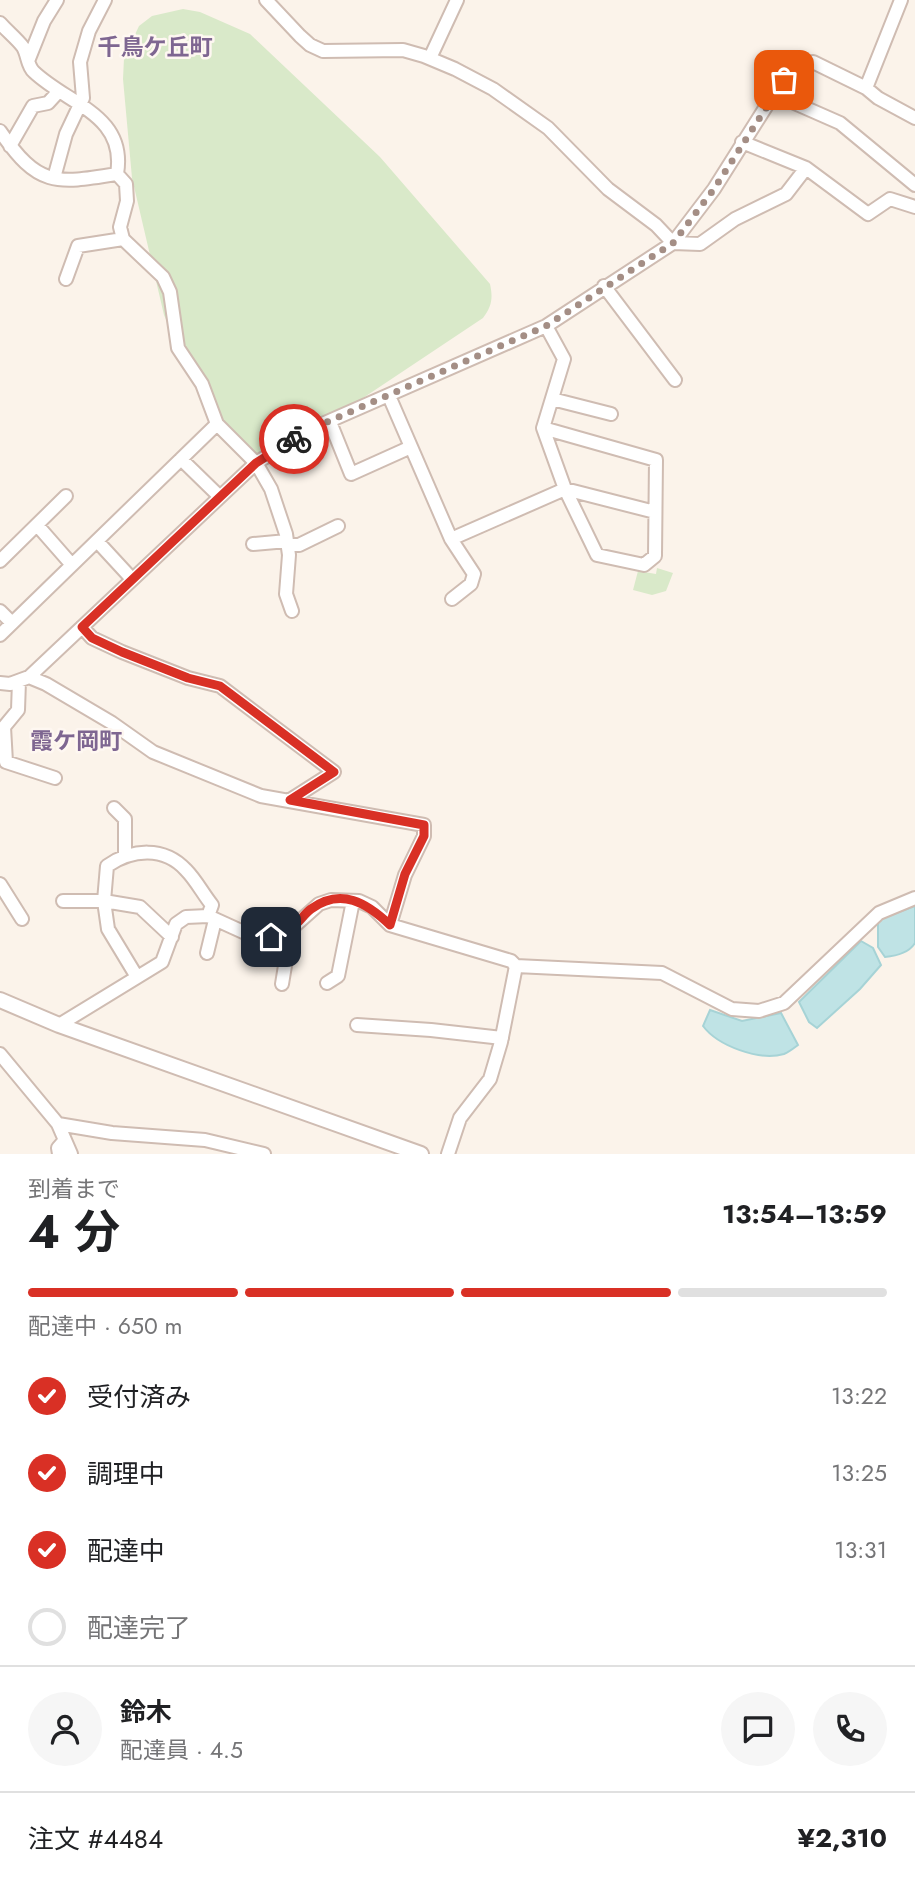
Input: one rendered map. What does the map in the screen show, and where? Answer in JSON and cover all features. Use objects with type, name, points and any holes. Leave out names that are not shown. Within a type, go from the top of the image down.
[{"type":"street","points":[[28,61],[44,21],[57,0]]},
{"type":"street","points":[[266,0],[310,45],[323,51],[403,50],[430,58],[493,89],[548,128],[608,189],[656,225],[673,243],[699,244],[735,219],[786,194],[806,168]]},
{"type":"street","points":[[430,58],[457,0]]},
{"type":"street","points":[[866,88],[901,0]]},
{"type":"street","points":[[54,178],[66,134],[83,98],[80,62],[89,31],[103,1]]},
{"type":"street","points":[[0,23],[23,48],[31,70],[106,124],[116,140],[120,159],[117,174]]},
{"type":"street","points":[[0,683],[10,684],[24,679],[256,463],[311,429],[546,326],[673,243],[714,189],[742,142],[794,68],[813,62],[866,88],[878,98],[915,118]]},
{"type":"street","points":[[10,146],[33,106],[48,103],[60,91]]},
{"type":"street","points":[[774,94],[840,123],[915,185]]},
{"type":"street","points":[[0,131],[10,146],[33,170],[43,176],[73,181],[117,174]]},
{"type":"street","points":[[742,142],[806,168],[868,214],[890,199],[915,207]]},
{"type":"street","points":[[117,174],[126,184],[127,201],[120,227],[123,239],[163,277],[170,292],[178,348],[202,384],[217,424],[256,463],[271,489],[287,543],[289,555],[286,594],[292,611]]},
{"type":"street","points":[[66,279],[78,246],[123,239]]},
{"type":"street","points":[[604,286],[675,380]]},
{"type":"street","points":[[544,428],[656,460],[655,556],[644,565],[597,555],[565,489],[544,428],[564,359],[546,326]]},
{"type":"street","points":[[389,396],[451,540],[474,574],[471,584],[452,599]]},
{"type":"street","points":[[552,399],[611,414]]},
{"type":"street","points":[[330,422],[351,474],[411,447]]},
{"type":"street","points":[[0,635],[217,424]]},
{"type":"street","points":[[181,459],[220,497]]},
{"type":"street","points":[[451,540],[565,489],[656,513]]},
{"type":"street","points":[[0,561],[66,496]]},
{"type":"street","points":[[37,525],[72,565]]},
{"type":"street","points":[[253,544],[299,544],[338,526]]},
{"type":"street","points":[[97,541],[132,579]]},
{"type":"street","points":[[0,611],[12,623]]},
{"type":"street","points":[[82,627],[92,638],[122,652],[188,678],[220,686],[334,772],[290,800]]},
{"type":"street","points":[[24,679],[18,710],[4,727],[6,762],[55,778]]},
{"type":"street","points":[[24,679],[46,684],[112,723],[153,752],[261,796],[424,825],[424,836],[405,874],[390,925]]},
{"type":"street","points":[[114,808],[125,819],[125,855]]},
{"type":"street","points":[[136,977],[108,929],[104,901],[107,866],[125,855],[156,851],[185,868],[212,905],[207,953]]},
{"type":"street","points":[[0,884],[22,919]]},
{"type":"street","points":[[59,1025],[162,962],[176,924],[186,917],[211,918],[252,936],[271,937],[291,929],[319,904],[331,900],[359,901],[372,907],[390,925],[511,961],[516,966],[662,973],[732,1009],[759,1011],[784,1003],[879,913],[915,898]]},
{"type":"street","points":[[63,901],[104,901],[140,907],[172,937]]},
{"type":"street","points":[[327,983],[338,976],[353,901]]},
{"type":"street","points":[[282,984],[291,929]]},
{"type":"street","points":[[448,1154],[460,1118],[490,1079],[502,1038],[516,966]]},
{"type":"street","points":[[0,1000],[59,1025],[421,1154]]},
{"type":"street","points":[[357,1025],[502,1038]]},
{"type":"street","points":[[0,1054],[58,1124],[71,1154]]},
{"type":"street","points":[[58,1124],[112,1133],[205,1140],[264,1154]]},
{"type":"street","points":[[59,1154],[58,1148],[65,1140]]},
{"type":"green space","points":[[183,9],[200,12],[250,34],[380,157],[490,284],[491,289],[490,306],[483,318],[285,450],[266,456],[245,446],[212,413],[193,381],[164,315],[132,178],[123,79],[124,58],[139,26],[152,16]]},
{"type":"green space","points":[[657,568],[673,573],[666,591],[652,595],[633,590],[638,571],[656,574]]},
{"type":"water","points":[[915,906],[915,943],[906,952],[885,957],[878,947],[878,920]]},
{"type":"water","points":[[861,941],[873,948],[881,965],[860,989],[817,1028],[809,1022],[799,1002]]},
{"type":"water","points":[[710,1010],[742,1021],[781,1013],[798,1045],[784,1054],[774,1056],[740,1050],[718,1040],[703,1026]]},
{"type":"way so far","points":[[294,439],[311,429],[546,326],[673,243],[714,189],[784,80]]},
{"type":"district","name":"千鳥ケ丘町","points":[[155,47]]},
{"type":"district","name":"霞ケ岡町","points":[[76,741]]},
{"type":"route","points":[[271,937],[291,929],[308,911],[331,900],[359,901],[372,907],[390,925],[405,874],[424,836],[424,825],[290,800],[334,772],[220,686],[154,666],[92,638],[82,627],[256,463],[294,439]]}]
